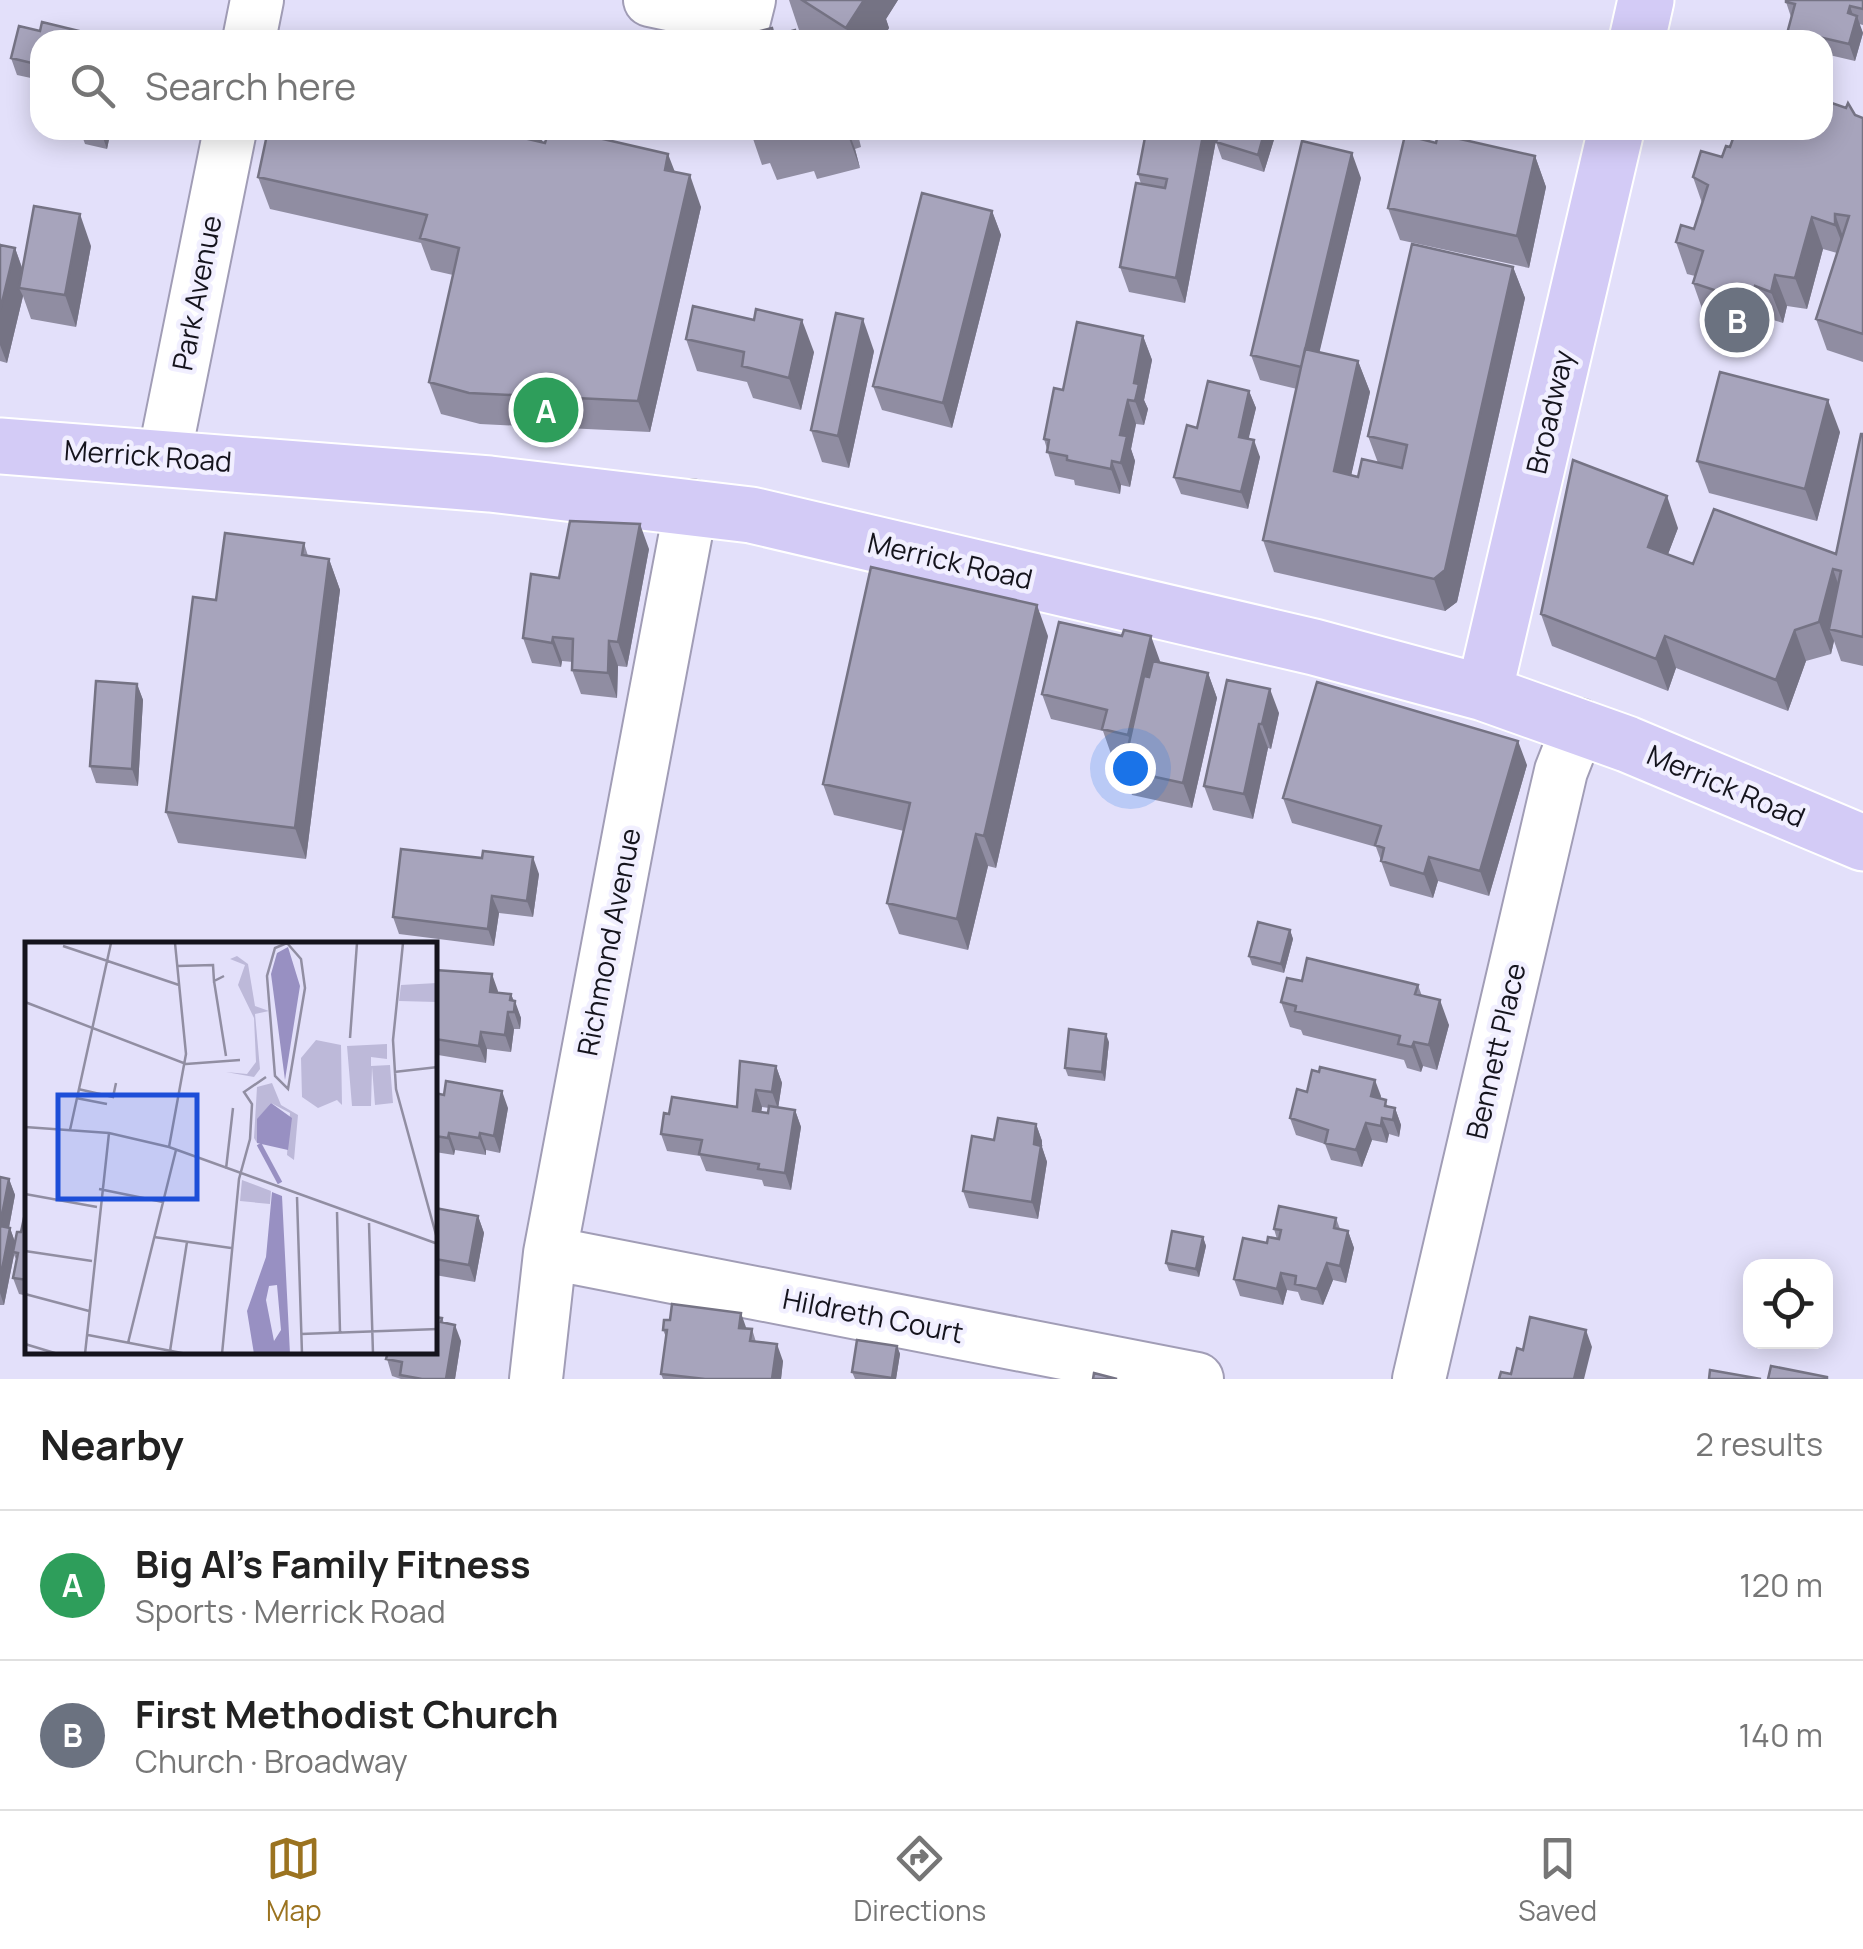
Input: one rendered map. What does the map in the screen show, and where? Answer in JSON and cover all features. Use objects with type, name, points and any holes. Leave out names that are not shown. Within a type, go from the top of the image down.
[{"type":"main road","points":[[1639,30],[1646,0]]},
{"type":"main road","name":"Broadway","points":[[1484,693],[1614,140]]},
{"type":"main road","name":"Merrick Road","points":[[0,446],[490,484],[751,515],[1314,647],[1484,693],[1579,726],[1863,842]]},
{"type":"street","points":[[650,0],[744,20],[748,0]]},
{"type":"street","name":"Park Avenue","points":[[164,456],[228,140]]},
{"type":"street","name":"Richmond Avenue","points":[[536,1379],[550,1254],[691,506]]},
{"type":"street","name":"Bennett Place","points":[[1419,1379],[1558,786],[1579,726]]},
{"type":"street","name":"Hildreth Court","points":[[550,1254],[1196,1379]]},
{"type":"building","points":[[802,0],[864,0],[846,28]]},
{"type":"building","points":[[1863,0],[1863,9],[1850,6],[1848,13],[1857,16],[1849,44],[1833,40],[1833,30],[1788,30],[1795,4],[1786,2]]},
{"type":"building","points":[[42,22],[75,30],[40,30]]},
{"type":"building","points":[[19,26],[36,30],[30,30],[30,63],[11,58]]},
{"type":"building","points":[[1833,103],[1846,108],[1848,103],[1855,115],[1863,118],[1863,334],[1816,319],[1849,216],[1835,214],[1835,225],[1812,217],[1795,278],[1775,275],[1771,292],[1755,286],[1750,302],[1693,283],[1703,251],[1676,242],[1681,225],[1694,229],[1708,185],[1693,177],[1701,151],[1722,157],[1726,146],[1730,147],[1732,140],[1833,140]]},
{"type":"building","points":[[266,140],[607,140],[668,154],[665,170],[690,175],[638,401],[469,393],[429,382],[459,248],[420,238],[427,215],[258,177]]},
{"type":"building","points":[[1144,140],[1202,140],[1176,278],[1120,267],[1136,183],[1165,188],[1167,179],[1138,174]]},
{"type":"building","points":[[1217,140],[1262,140],[1258,155]]},
{"type":"building","points":[[1404,140],[1464,140],[1535,156],[1517,236],[1388,208]]},
{"type":"building","points":[[1302,141],[1352,153],[1301,367],[1251,355]]},
{"type":"building","points":[[922,193],[992,211],[943,403],[873,386]]},
{"type":"building","points":[[34,206],[80,214],[65,295],[19,288]]},
{"type":"building","points":[[1412,244],[1513,267],[1445,570],[1434,579],[1263,540],[1305,349],[1358,361],[1334,471],[1358,477],[1362,459],[1402,468],[1407,445],[1368,436]]},
{"type":"building","points":[[0,245],[15,248],[0,311]]},
{"type":"building","points":[[693,306],[754,320],[756,309],[802,320],[789,378],[742,366],[744,352],[686,339]]},
{"type":"building","points":[[836,313],[863,319],[838,436],[811,430]]},
{"type":"building","points":[[1077,322],[1143,336],[1134,383],[1139,384],[1135,401],[1128,400],[1120,435],[1127,436],[1121,463],[1112,461],[1111,469],[1047,452],[1049,440],[1044,439],[1054,388],[1063,390]]},
{"type":"building","points":[[1720,372],[1828,400],[1805,489],[1697,461]]},
{"type":"building","points":[[1208,381],[1249,391],[1239,437],[1254,440],[1241,492],[1174,477],[1187,425],[1197,428]]},
{"type":"building","points":[[1861,434],[1863,637],[1829,629],[1841,571],[1833,569],[1819,622],[1795,630],[1776,680],[1665,636],[1656,659],[1541,614],[1573,460],[1667,496],[1648,547],[1693,564],[1714,509],[1836,554]]},
{"type":"building","points":[[570,521],[640,524],[618,642],[609,641],[608,673],[572,670],[573,639],[553,637],[552,643],[523,638],[531,574],[559,578]]},
{"type":"building","points":[[225,533],[304,543],[302,555],[329,559],[295,828],[166,812],[193,597],[216,600]]},
{"type":"building","points":[[871,567],[1037,605],[984,836],[976,834],[957,919],[887,903],[910,803],[823,784]]},
{"type":"building","points":[[1059,622],[1122,636],[1124,630],[1151,636],[1128,735],[1102,729],[1107,710],[1042,694]]},
{"type":"building","points":[[1153,661],[1208,673],[1183,783],[1123,770],[1144,676],[1149,677]]},
{"type":"building","points":[[1227,680],[1270,689],[1244,794],[1204,786]]},
{"type":"building","points":[[96,681],[137,684],[132,769],[90,766]]},
{"type":"building","points":[[1317,682],[1518,741],[1480,871],[1429,857],[1424,874],[1381,861],[1384,848],[1375,845],[1381,826],[1283,798]]},
{"type":"building","points":[[401,849],[482,858],[483,851],[533,857],[527,901],[492,896],[488,929],[393,917]]},
{"type":"building","points":[[1258,922],[1290,930],[1281,964],[1249,956]]},
{"type":"building","points":[[1307,958],[1418,985],[1415,994],[1440,1000],[1429,1045],[1398,1044],[1400,1036],[1295,1011],[1296,1006],[1281,1002],[1287,978],[1302,981]]},
{"type":"building","points":[[438,970],[492,974],[490,992],[511,994],[510,1000],[515,1001],[514,1012],[508,1012],[505,1035],[481,1032],[479,1046],[438,1039]]},
{"type":"building","points":[[1069,1029],[1106,1034],[1102,1072],[1065,1068]]},
{"type":"building","points":[[740,1061],[776,1066],[772,1092],[756,1090],[753,1111],[768,1113],[769,1106],[795,1110],[785,1173],[758,1169],[759,1164],[699,1154],[702,1140],[661,1134],[664,1113],[669,1114],[672,1097],[737,1107]]},
{"type":"building","points":[[1320,1067],[1375,1080],[1371,1096],[1386,1100],[1385,1106],[1395,1108],[1393,1120],[1382,1118],[1381,1126],[1366,1123],[1356,1150],[1325,1143],[1328,1130],[1290,1118],[1297,1089],[1307,1092],[1312,1070],[1319,1072]]},
{"type":"building","points":[[446,1081],[502,1091],[494,1136],[449,1133],[448,1138],[438,1136],[438,1094],[444,1095]]},
{"type":"building","points":[[998,1118],[1036,1124],[1034,1144],[1041,1146],[1032,1202],[963,1191],[972,1136],[994,1140]]},
{"type":"building","points":[[0,1177],[9,1179],[0,1225]]},
{"type":"building","points":[[1279,1206],[1336,1218],[1334,1228],[1348,1231],[1340,1266],[1327,1263],[1317,1289],[1295,1284],[1296,1276],[1281,1273],[1277,1289],[1234,1279],[1243,1238],[1267,1243],[1268,1237],[1279,1239],[1281,1230],[1274,1229]]},
{"type":"building","points":[[438,1209],[478,1216],[469,1265],[438,1260]]},
{"type":"building","points":[[25,1213],[25,1280],[13,1278],[18,1253],[13,1252],[17,1232],[21,1232]]},
{"type":"building","points":[[0,1226],[10,1228],[0,1280]]},
{"type":"building","points":[[1172,1231],[1203,1237],[1196,1269],[1166,1263]]},
{"type":"building","points":[[672,1304],[741,1313],[739,1328],[752,1329],[750,1341],[777,1344],[772,1379],[705,1379],[661,1374],[667,1330],[663,1330],[664,1320],[670,1320]]},
{"type":"building","points":[[438,1317],[455,1325],[446,1379],[400,1375],[402,1362],[386,1359],[387,1354],[438,1354]]},
{"type":"building","points":[[1530,1317],[1586,1330],[1574,1379],[1499,1379],[1501,1372],[1511,1374],[1517,1348],[1523,1350]]},
{"type":"building","points":[[857,1340],[897,1346],[892,1378],[852,1372]]},
{"type":"building","points":[[1771,1366],[1827,1377],[1827,1379],[1768,1379]]},
{"type":"building","points":[[1710,1370],[1761,1379],[1709,1379]]},
{"type":"building","points":[[1094,1373],[1117,1379],[1093,1379]]},
{"type":"place","name":"First Methodist Church","points":[[1737,320]]},
{"type":"place","name":"Big Al's Family Fitness","points":[[546,410]]}]
